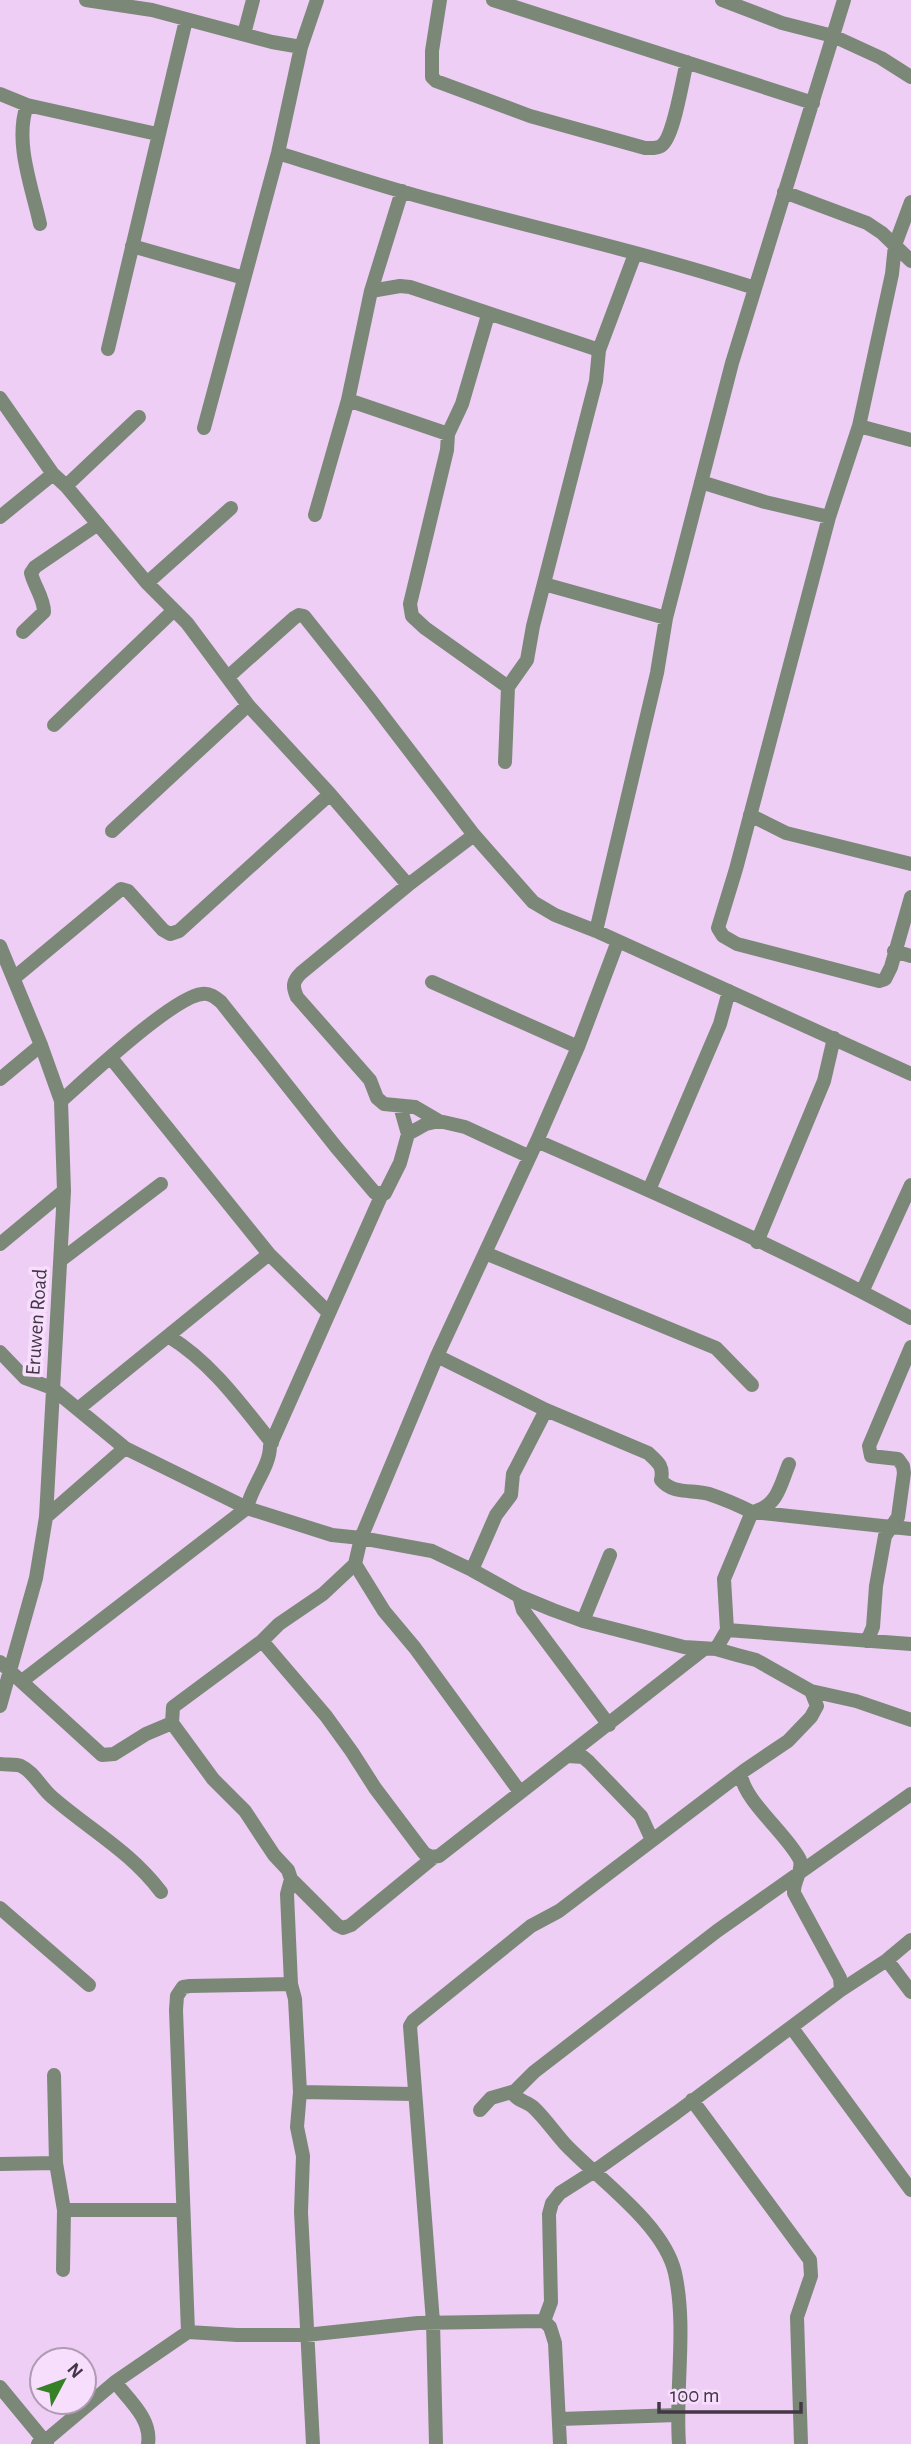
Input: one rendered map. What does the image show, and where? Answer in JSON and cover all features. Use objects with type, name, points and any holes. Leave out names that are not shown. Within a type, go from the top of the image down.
[{"type":"street","points":[[86,0],[153,5],[186,20],[301,47]]},
{"type":"street","points":[[244,34],[253,0]]},
{"type":"street","points":[[204,428],[278,153],[301,47],[317,0]]},
{"type":"street","points":[[440,0],[431,65],[432,77],[436,81],[530,116],[645,148],[663,145],[670,134],[687,62]]},
{"type":"street","points":[[492,0],[813,103]]},
{"type":"street","points":[[722,0],[782,23],[833,36],[881,58],[911,77]]},
{"type":"street","points":[[596,931],[657,673],[666,618],[732,363],[844,0]]},
{"type":"street","points":[[108,349],[186,20]]},
{"type":"street","points":[[0,94],[27,105],[157,134]]},
{"type":"street","points":[[27,105],[22,119],[21,135],[40,224]]},
{"type":"street","points":[[278,153],[402,191],[635,254],[671,261],[755,288]]},
{"type":"street","points":[[316,515],[348,400],[371,292],[402,191]]},
{"type":"street","points":[[784,192],[867,223],[911,261]]},
{"type":"street","points":[[911,202],[895,245],[892,274],[859,426],[829,517],[718,928],[723,936],[737,944],[879,981],[886,979],[891,968],[911,897]]},
{"type":"street","points":[[132,246],[244,278]]},
{"type":"street","points":[[505,762],[508,687],[527,660],[533,626],[596,381],[599,350],[635,254]]},
{"type":"street","points":[[378,268],[400,286],[599,350]]},
{"type":"street","points":[[371,292],[400,286]]},
{"type":"street","points":[[488,315],[462,404],[448,434],[447,450],[410,604],[412,616],[425,628],[508,687]]},
{"type":"street","points":[[0,398],[53,474],[147,583],[187,623],[248,705],[330,794],[408,885]]},
{"type":"street","points":[[348,400],[448,434]]},
{"type":"street","points":[[66,486],[139,417]]},
{"type":"street","points":[[859,426],[911,440]]},
{"type":"street","points":[[0,517],[53,474]]},
{"type":"street","points":[[701,482],[765,502],[829,517]]},
{"type":"street","points":[[147,583],[231,508]]},
{"type":"street","points":[[23,632],[44,612],[44,604],[33,579],[32,572],[35,567],[98,524]]},
{"type":"street","points":[[544,584],[666,618]]},
{"type":"street","points":[[54,725],[173,611]]},
{"type":"street","points":[[228,677],[294,618],[299,615],[304,617],[474,835],[533,902],[555,915],[596,931],[911,1074]]},
{"type":"street","points":[[112,831],[248,705]]},
{"type":"street","points":[[14,978],[121,889],[128,891],[163,930],[170,934],[179,931],[330,794]]},
{"type":"street","points":[[750,816],[786,833],[911,864]]},
{"type":"street","points":[[474,835],[301,973],[295,979],[293,988],[297,997],[370,1080],[377,1098],[384,1104],[415,1107],[439,1121],[465,1127],[528,1156]]},
{"type":"street","points":[[618,941],[578,1047],[437,1356],[361,1538],[355,1564],[323,1594],[279,1624],[262,1641],[173,1707],[172,1723],[213,1779],[250,1819],[274,1855],[288,1870],[291,1879],[337,1925],[343,1928],[351,1925],[434,1857],[439,1856],[710,1649],[727,1630],[724,1579],[727,1566],[752,1512],[773,1503],[789,1464]]},
{"type":"street","name":"Eruwen Road","points":[[0,946],[61,1101],[64,1191],[46,1517],[36,1578],[5,1665],[1,1700]]},
{"type":"street","points":[[894,951],[911,956]]},
{"type":"street","points":[[432,982],[578,1047]]},
{"type":"street","points":[[649,1190],[720,1024],[729,991]]},
{"type":"street","points":[[61,1101],[172,1007],[201,994],[214,996],[375,1193],[382,1194]]},
{"type":"street","points":[[757,1242],[824,1081],[834,1038]]},
{"type":"street","points":[[0,1079],[41,1045]]},
{"type":"street","points":[[111,1058],[269,1254],[329,1313]]},
{"type":"street","points":[[22,1681],[247,1508],[249,1496],[329,1313],[382,1194],[400,1163],[408,1134],[400,1107]]},
{"type":"street","points":[[408,1134],[426,1124],[439,1121]]},
{"type":"street","points":[[537,1141],[649,1190],[911,1318]]},
{"type":"street","points":[[61,1260],[161,1184]]},
{"type":"street","points":[[862,1292],[911,1185]]},
{"type":"street","points":[[0,1244],[64,1191]]},
{"type":"street","points":[[485,1253],[716,1348],[752,1385]]},
{"type":"street","points":[[78,1409],[269,1254]]},
{"type":"street","points":[[167,1336],[190,1349],[207,1366],[272,1443]]},
{"type":"street","points":[[867,1641],[873,1627],[876,1586],[886,1536],[898,1517],[904,1473],[898,1459],[871,1456],[869,1446],[911,1347]]},
{"type":"street","points":[[0,1352],[25,1378],[52,1388],[125,1448],[247,1508],[332,1535],[432,1551],[519,1596],[583,1621],[684,1647],[710,1649],[756,1661],[811,1691],[856,1701],[911,1720]]},
{"type":"street","points":[[437,1356],[546,1410],[648,1453],[660,1463],[663,1471],[661,1480],[666,1486],[676,1490],[705,1493],[752,1512],[911,1529]]},
{"type":"street","points":[[472,1570],[496,1514],[511,1495],[513,1474],[546,1410]]},
{"type":"street","points":[[46,1517],[125,1448]]},
{"type":"street","points":[[583,1621],[610,1555]]},
{"type":"street","points":[[355,1564],[384,1611],[415,1648],[520,1792]]},
{"type":"street","points":[[519,1596],[523,1610],[609,1725]]},
{"type":"street","points":[[727,1630],[911,1644]]},
{"type":"street","points":[[262,1641],[326,1716],[424,1853],[434,1857]]},
{"type":"street","points":[[5,1665],[102,1755],[114,1754],[146,1734],[172,1723]]},
{"type":"street","points":[[436,2444],[433,2322],[410,2026],[531,1926],[559,1911],[788,1741],[811,1717],[817,1706],[811,1691]]},
{"type":"street","points":[[568,1756],[583,1756],[640,1816],[652,1840]]},
{"type":"street","points":[[0,1764],[20,1766],[33,1775],[46,1792],[68,1811],[128,1855],[161,1892]]},
{"type":"street","points":[[741,1774],[741,1780],[754,1800],[797,1854],[801,1866],[794,1893],[841,1984]]},
{"type":"street","points":[[480,2110],[491,2098],[515,2091],[534,2072],[717,1931],[799,1876],[911,1794]]},
{"type":"street","points":[[291,1879],[287,1894],[300,2092],[297,2127],[303,2155],[301,2212],[313,2444]]},
{"type":"street","points":[[0,1908],[89,1985]]},
{"type":"street","points":[[544,2321],[551,2302],[549,2214],[552,2203],[560,2193],[792,2028],[841,1984],[859,1979],[911,1940]]},
{"type":"street","points":[[887,1960],[911,1992]]},
{"type":"street","points":[[188,2332],[177,1996],[183,1987],[190,1986],[291,1983]]},
{"type":"street","points":[[792,2028],[911,2190]]},
{"type":"street","points":[[54,2076],[57,2164],[64,2210],[63,2270]]},
{"type":"street","points":[[515,2091],[515,2096],[531,2104],[563,2143],[607,2182],[660,2240],[669,2255],[675,2272],[679,2305],[679,2444]]},
{"type":"street","points":[[300,2092],[414,2094]]},
{"type":"street","points":[[692,2100],[810,2260],[811,2276],[797,2317],[801,2444]]},
{"type":"street","points":[[0,2164],[57,2164]]},
{"type":"street","points":[[64,2210],[183,2210]]},
{"type":"street","points":[[0,2386],[43,2443],[115,2382],[188,2332],[306,2335],[433,2322],[544,2321],[550,2328],[555,2343],[560,2444]]},
{"type":"street","points":[[115,2382],[142,2416],[148,2431],[148,2444]]},
{"type":"street","points":[[560,2419],[677,2416]]}]
